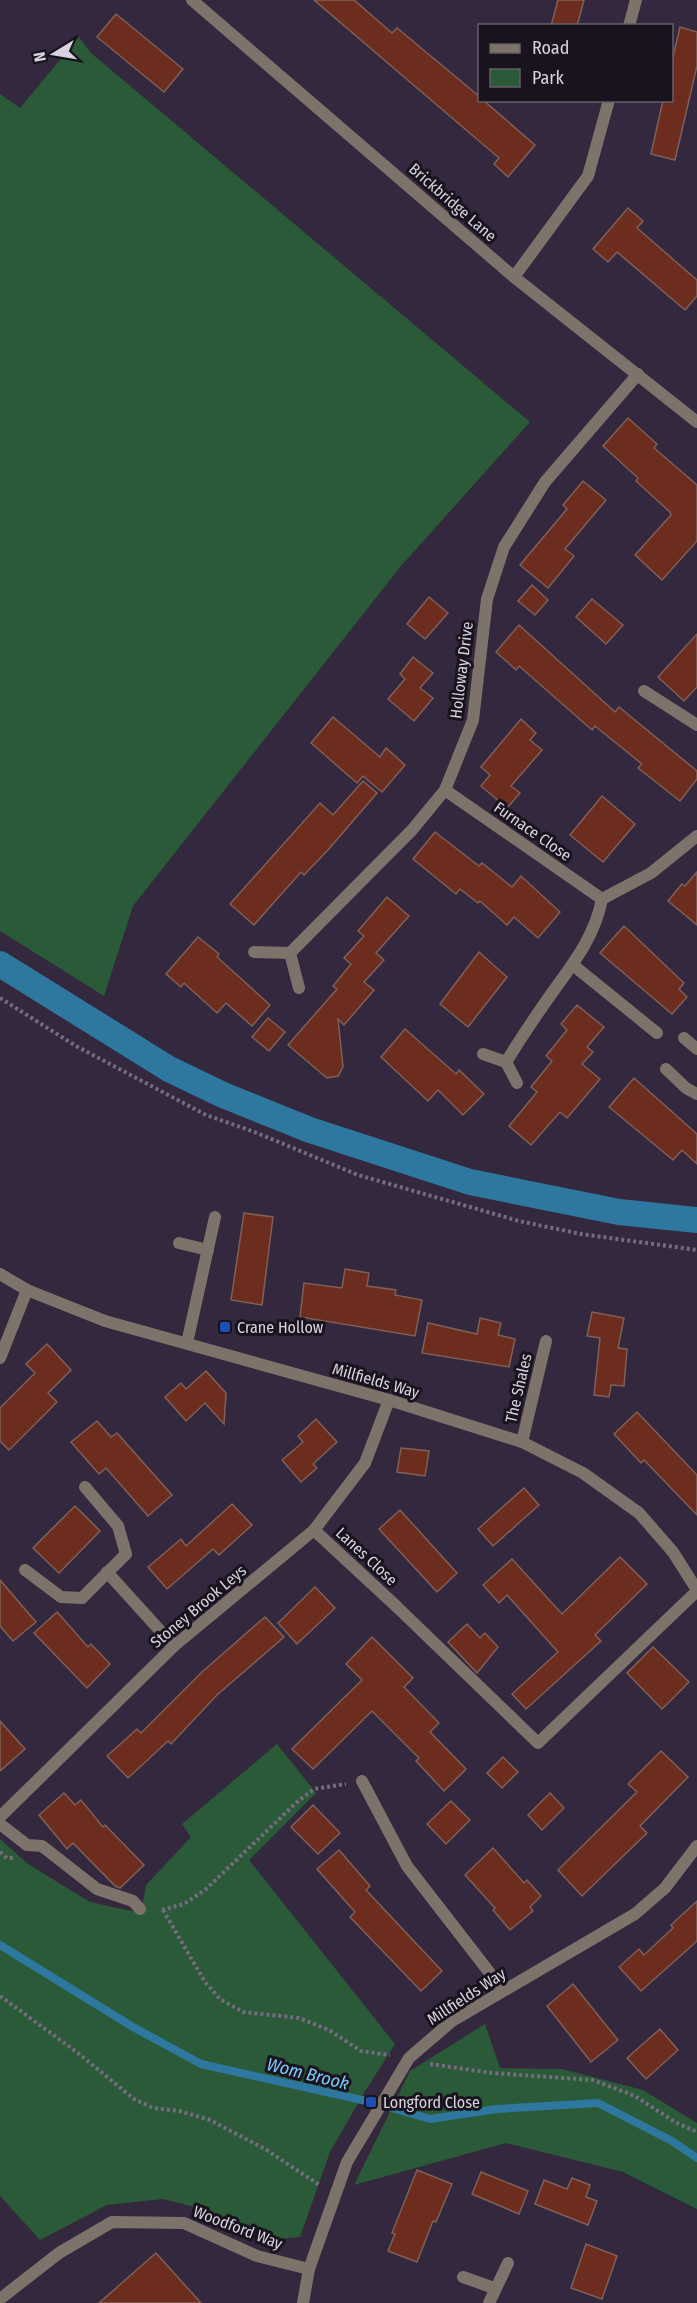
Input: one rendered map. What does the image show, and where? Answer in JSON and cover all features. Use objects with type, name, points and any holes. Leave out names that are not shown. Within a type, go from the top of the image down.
[{"type":"street","name":"Brickbridge Lane","points":[[192,0],[514,276],[697,422]]},
{"type":"street","points":[[630,24],[636,0]]},
{"type":"street","points":[[514,276],[588,176],[608,102]]},
{"type":"street","name":"Holloway Drive","points":[[290,953],[412,830],[445,790],[473,720],[486,599],[504,547],[545,482],[638,374]]},
{"type":"street","points":[[644,691],[697,724]]},
{"type":"street","name":"Furnace Close","points":[[445,790],[602,899]]},
{"type":"street","points":[[506,1062],[573,965],[593,930],[602,899],[651,873],[697,836]]},
{"type":"street","points":[[254,952],[290,953],[299,988]]},
{"type":"street","points":[[573,965],[657,1033]]},
{"type":"street","points":[[684,1038],[697,1049]]},
{"type":"street","points":[[483,1054],[506,1062],[517,1083]]},
{"type":"street","points":[[666,1069],[686,1088],[697,1094]]},
{"type":"street","points":[[187,1343],[215,1217]]},
{"type":"street","points":[[179,1243],[208,1250]]},
{"type":"street","name":"Millfields Way","points":[[0,1274],[27,1290],[105,1321],[389,1400],[522,1442],[583,1473],[639,1513],[673,1552],[697,1591]]},
{"type":"street","points":[[0,1358],[27,1290]]},
{"type":"street","name":"The Shales","points":[[522,1442],[546,1341]]},
{"type":"street","name":"Stoney Brook Leys","points":[[0,1817],[174,1646],[314,1530],[365,1463],[389,1400]]},
{"type":"street","points":[[25,1570],[61,1597],[82,1598],[126,1554],[118,1526],[85,1487]]},
{"type":"street","name":"Lanes Close","points":[[314,1530],[538,1743],[697,1591]]},
{"type":"street","points":[[107,1572],[174,1646]]},
{"type":"street","points":[[362,1782],[407,1866],[503,1990]]},
{"type":"street","points":[[0,1824],[27,1845],[42,1846],[97,1889],[133,1901],[140,1909]]},
{"type":"street","name":"Millfields Way","points":[[303,2303],[309,2269],[347,2162],[410,2058],[452,2021],[635,1914],[692,1863],[697,1846]]},
{"type":"street","name":"Woodford Way","points":[[0,2299],[59,2253],[112,2222],[184,2223],[257,2256],[309,2269]]},
{"type":"street","points":[[489,2303],[494,2288],[508,2263]]},
{"type":"street","points":[[464,2277],[494,2288]]},
{"type":"path","points":[[0,998],[76,1046],[206,1115],[267,1137],[358,1175],[519,1221],[581,1234],[697,1250]]},
{"type":"path","points":[[140,1909],[164,1910],[184,1904],[205,1890],[297,1802],[314,1789],[362,1782]]},
{"type":"path","points":[[0,1852],[7,1858],[18,1858]]},
{"type":"path","points":[[164,1910],[205,1982],[220,1999],[243,2012],[299,2018],[329,2030],[361,2051],[492,2073],[593,2080],[635,2096],[675,2122],[697,2132]]},
{"type":"path","points":[[0,1996],[78,2053],[134,2099],[153,2108],[179,2111],[210,2120],[265,2149],[335,2196]]},
{"type":"green space","points":[[79,37],[91,53],[530,422],[401,566],[133,906],[104,996],[0,931],[0,94],[20,108]]},
{"type":"green space","points":[[277,1744],[316,1793],[249,1860],[395,2044],[330,2152],[300,2237],[266,2240],[206,2210],[163,2199],[107,2205],[40,2240],[0,2196],[0,1839],[28,1864],[90,1902],[141,1913],[146,1885],[191,1837],[182,1824]]},
{"type":"green space","points":[[485,2024],[500,2068],[562,2069],[643,2090],[697,2123],[697,2209],[623,2172],[506,2143],[354,2185],[410,2071]]},
{"type":"building","points":[[314,0],[354,0],[392,33],[397,28],[478,95],[478,102],[485,102],[535,145],[508,177],[494,164],[499,158]]},
{"type":"building","points":[[558,0],[584,0],[578,24],[552,24]]},
{"type":"building","points":[[116,14],[183,69],[164,92],[97,37]]},
{"type":"building","points":[[680,27],[697,32],[697,66],[675,160],[651,154],[663,102],[673,102],[673,57]]},
{"type":"building","points":[[628,208],[643,221],[637,228],[697,280],[697,296],[685,310],[617,252],[608,262],[593,249]]},
{"type":"building","points":[[628,418],[657,444],[654,448],[697,485],[697,541],[662,580],[635,555],[671,515],[670,512],[603,446]]},
{"type":"building","points":[[583,481],[606,500],[565,549],[574,556],[548,588],[520,565],[567,509],[563,505]]},
{"type":"building","points":[[532,585],[548,600],[535,615],[518,601]]},
{"type":"building","points":[[429,597],[448,613],[425,639],[407,624]]},
{"type":"building","points":[[592,599],[623,625],[606,644],[576,617]]},
{"type":"building","points":[[519,625],[615,712],[619,707],[697,771],[697,779],[680,801],[638,768],[642,764],[595,726],[592,730],[519,666],[516,670],[496,652]]},
{"type":"building","points":[[697,634],[697,687],[684,701],[658,677]]},
{"type":"building","points":[[413,657],[433,673],[420,688],[433,698],[414,721],[388,699],[405,679],[400,674]]},
{"type":"building","points":[[333,717],[380,757],[386,748],[405,765],[382,792],[363,776],[357,783],[311,743]]},
{"type":"building","points":[[521,719],[536,733],[530,740],[542,750],[511,786],[520,793],[507,808],[481,786],[490,775],[481,767]]},
{"type":"building","points":[[363,781],[377,793],[328,850],[304,875],[301,872],[254,925],[230,904],[320,803],[333,815]]},
{"type":"building","points":[[602,796],[635,824],[603,862],[570,835]]},
{"type":"building","points":[[435,832],[479,866],[482,863],[512,887],[521,876],[560,912],[538,938],[514,917],[507,925],[480,901],[478,903],[460,889],[456,894],[413,859]]},
{"type":"building","points":[[697,872],[697,925],[668,901],[682,884],[685,886]]},
{"type":"building","points":[[387,897],[409,916],[376,953],[384,960],[364,982],[374,990],[344,1025],[338,1019],[343,1067],[338,1076],[327,1078],[288,1045],[337,989],[333,986],[351,964],[344,958],[364,936],[358,931]]},
{"type":"building","points":[[624,926],[684,983],[679,989],[687,997],[672,1014],[600,953]]},
{"type":"building","points":[[198,937],[219,954],[217,957],[270,1005],[252,1026],[226,1003],[217,1013],[184,983],[181,987],[166,974]]},
{"type":"building","points":[[479,952],[507,977],[468,1027],[440,1004]]},
{"type":"building","points":[[577,1005],[604,1027],[587,1047],[593,1052],[582,1064],[600,1079],[567,1118],[560,1112],[531,1145],[509,1126],[537,1092],[531,1087],[552,1061],[546,1056],[567,1030],[561,1024]]},
{"type":"building","points":[[268,1018],[285,1032],[269,1051],[252,1037]]},
{"type":"building","points":[[405,1029],[456,1074],[459,1070],[484,1094],[463,1115],[438,1090],[428,1101],[381,1057]]},
{"type":"building","points":[[634,1078],[697,1134],[697,1164],[682,1150],[673,1160],[609,1107]]},
{"type":"building","points":[[244,1213],[273,1217],[262,1305],[231,1300]]},
{"type":"building","points":[[345,1269],[369,1273],[367,1286],[396,1290],[395,1295],[422,1300],[415,1336],[300,1317],[304,1283],[342,1288]]},
{"type":"building","points":[[592,1312],[624,1318],[618,1348],[627,1349],[624,1386],[611,1385],[609,1397],[594,1395],[600,1338],[587,1336]]},
{"type":"building","points":[[480,1318],[501,1323],[498,1335],[515,1339],[509,1367],[422,1353],[428,1323],[477,1334]]},
{"type":"building","points":[[47,1344],[71,1370],[48,1393],[57,1402],[9,1450],[0,1441],[0,1408],[35,1373],[26,1364]]},
{"type":"building","points":[[206,1371],[226,1393],[224,1424],[205,1403],[186,1421],[165,1397],[181,1383],[186,1389]]},
{"type":"building","points":[[637,1412],[697,1475],[697,1515],[644,1460],[641,1463],[614,1434]]},
{"type":"building","points":[[316,1419],[337,1442],[313,1464],[317,1468],[301,1482],[282,1460],[303,1442],[298,1436]]},
{"type":"building","points":[[97,1421],[111,1437],[117,1433],[172,1495],[148,1516],[106,1468],[99,1474],[71,1442]]},
{"type":"building","points":[[401,1448],[429,1451],[425,1476],[397,1472]]},
{"type":"building","points":[[524,1488],[539,1505],[493,1546],[478,1529]]},
{"type":"building","points":[[232,1504],[252,1525],[219,1555],[213,1549],[167,1589],[148,1567],[181,1539],[186,1546]]},
{"type":"building","points":[[75,1506],[100,1531],[59,1573],[33,1548]]},
{"type":"building","points":[[400,1510],[457,1573],[437,1592],[379,1529]]},
{"type":"building","points":[[620,1557],[647,1584],[595,1635],[601,1641],[526,1709],[512,1694],[558,1652],[507,1595],[499,1603],[483,1585],[512,1559],[562,1614]]},
{"type":"building","points":[[0,1580],[36,1622],[13,1641],[0,1626]]},
{"type":"building","points":[[315,1587],[335,1608],[297,1644],[278,1623]]},
{"type":"building","points":[[57,1612],[88,1647],[91,1644],[110,1664],[87,1688],[34,1633]]},
{"type":"building","points":[[265,1617],[284,1637],[217,1695],[171,1744],[168,1741],[128,1778],[107,1756],[137,1729],[141,1733],[202,1672]]},
{"type":"building","points":[[467,1624],[480,1638],[485,1633],[498,1647],[477,1673],[448,1642]]},
{"type":"building","points":[[372,1637],[413,1678],[404,1687],[439,1723],[430,1732],[466,1769],[444,1791],[416,1761],[419,1758],[372,1711],[313,1769],[292,1749],[362,1680],[346,1664]]},
{"type":"building","points":[[653,1647],[689,1682],[662,1709],[627,1673]]},
{"type":"building","points":[[0,1721],[25,1749],[0,1771]]},
{"type":"building","points":[[661,1751],[688,1777],[640,1826],[647,1833],[582,1896],[558,1870],[637,1792],[628,1784]]},
{"type":"building","points":[[503,1757],[518,1772],[502,1788],[487,1773]]},
{"type":"building","points":[[64,1793],[75,1805],[81,1800],[103,1827],[105,1825],[144,1865],[120,1888],[115,1886],[73,1843],[67,1849],[39,1815]]},
{"type":"building","points":[[550,1793],[564,1808],[542,1830],[528,1815]]},
{"type":"building","points":[[451,1801],[470,1820],[446,1844],[427,1824]]},
{"type":"building","points":[[313,1805],[340,1833],[318,1854],[291,1827]]},
{"type":"building","points":[[493,1848],[524,1883],[527,1880],[541,1896],[530,1907],[533,1911],[510,1930],[493,1910],[495,1908],[465,1875]]},
{"type":"building","points":[[339,1850],[370,1886],[366,1890],[442,1971],[421,1991],[350,1917],[355,1912],[317,1869]]},
{"type":"building","points":[[697,1901],[697,1941],[641,1991],[619,1967],[639,1949],[644,1955]]},
{"type":"building","points":[[573,1984],[618,2040],[591,2062],[547,2006]]},
{"type":"building","points":[[660,2029],[678,2050],[646,2079],[627,2058]]},
{"type":"building","points":[[417,2170],[452,2184],[436,2222],[433,2221],[417,2262],[388,2251],[395,2234],[392,2233]]},
{"type":"building","points":[[481,2172],[528,2191],[519,2214],[472,2194]]},
{"type":"building","points":[[572,2178],[590,2185],[586,2197],[597,2201],[588,2225],[535,2204],[544,2180],[567,2189]]},
{"type":"building","points":[[586,2244],[617,2256],[602,2299],[571,2288]]},
{"type":"building","points":[[156,2253],[201,2303],[99,2303]]},
{"type":"waterway","points":[[0,964],[169,1069],[223,1095],[310,1130],[470,1182],[619,1212],[697,1220]]},
{"type":"waterway","name":"Wom Brook","points":[[0,1945],[133,2027],[201,2064],[371,2102],[430,2119],[497,2109],[598,2103],[672,2141],[697,2158]]},
{"type":"place","name":"Crane Hollow","points":[[225,1327]]},
{"type":"place","name":"Longford Close","points":[[371,2102]]}]
